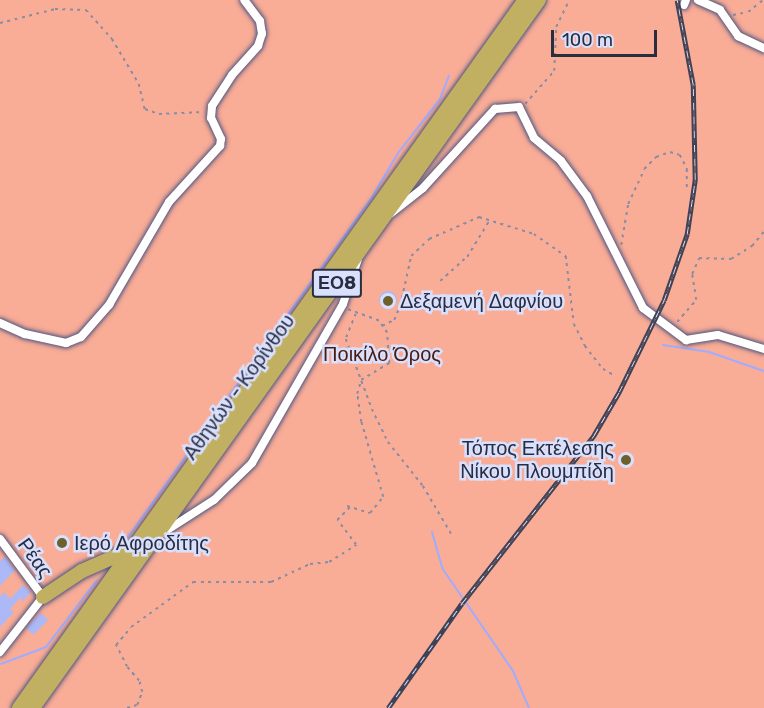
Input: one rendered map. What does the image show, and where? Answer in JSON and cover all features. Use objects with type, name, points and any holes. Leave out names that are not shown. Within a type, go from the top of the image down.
[{"type":"highway","name":"Αθηνών - Κορίνθου","points":[[19,708],[525,0]]},
{"type":"highway","name":"Αθηνών - Κορίνθου","points":[[33,708],[539,0]]},
{"type":"highway","points":[[43,597],[82,571],[134,548]]},
{"type":"street","points":[[0,323],[53,341],[72,342],[85,333],[128,277],[174,195],[218,150],[221,139],[210,112],[232,75],[258,46],[262,34],[260,21],[244,0]]},
{"type":"street","points":[[698,0],[720,10],[738,36],[764,48]]},
{"type":"street","points":[[381,221],[423,188],[495,109],[522,109],[534,138],[561,161],[584,191],[639,304],[686,340],[718,335],[764,349]]},
{"type":"street","points":[[155,537],[214,500],[252,463],[342,306],[360,250]]},
{"type":"street","name":"Ρέας","points":[[2,546],[43,597]]},
{"type":"street","points":[[0,652],[43,597]]},
{"type":"path","points":[[522,109],[554,71],[556,27],[569,0]]},
{"type":"path","points":[[726,17],[748,12],[763,0]]},
{"type":"path","points":[[0,23],[55,9],[86,10],[112,39],[139,84],[145,109],[159,114],[210,112]]},
{"type":"path","points":[[615,253],[623,241],[626,214],[635,187],[656,157],[670,152],[680,156],[687,169],[687,190]]},
{"type":"path","points":[[382,326],[394,320],[400,306],[411,256],[429,239],[457,224],[479,217],[534,234],[566,256],[574,324],[585,346],[603,369],[614,375]]},
{"type":"path","points":[[440,281],[467,257],[489,220]]},
{"type":"path","points":[[671,330],[696,300],[692,274],[699,258],[731,259],[752,246],[764,231]]},
{"type":"path","points":[[127,708],[137,705],[142,692],[139,681],[127,668],[116,645],[131,627],[193,582],[271,582],[310,564],[330,562],[356,545],[338,520],[348,506],[370,513],[383,497],[361,422],[357,394],[361,380],[389,363],[387,333],[368,315],[356,313],[342,306]]},
{"type":"path","points":[[356,313],[346,339],[361,380],[388,442],[423,486],[452,535]]},
{"type":"green space","name":"Ποικίλο Όρος","points":[[0,0],[764,0],[764,708],[0,708]]},
{"type":"building","name":"Δεξαμενή Δαφνίου","points":[[388,291],[394,294],[397,300],[394,306],[388,309],[382,306],[379,300],[382,294]]},
{"type":"building","points":[[5,557],[15,570],[0,586],[0,561]]},
{"type":"building","points":[[23,585],[31,592],[23,601],[20,598],[10,609],[14,612],[0,627],[0,597],[4,592],[10,599]]},
{"type":"building","points":[[41,613],[48,620],[33,635],[26,628]]},
{"type":"waterway","points":[[125,541],[372,197],[398,153],[440,99],[449,76]]},
{"type":"waterway","points":[[663,345],[709,352],[764,371]]},
{"type":"waterway","points":[[432,532],[442,568],[513,671],[529,708]]},
{"type":"waterway","points":[[1,664],[46,647],[97,580]]},
{"type":"railway","points":[[388,708],[462,603],[594,435],[619,392],[664,300],[687,234],[695,180],[693,85],[677,0]]},
{"type":"place","name":"Δεξαμενή Δαφνίου","points":[[388,301]]},
{"type":"place","name":"Τόπος Εκτέλεσης Νίκου Πλουμπίδη","points":[[626,460]]},
{"type":"place","name":"Ιερό Αφροδίτης","points":[[62,543]]}]
